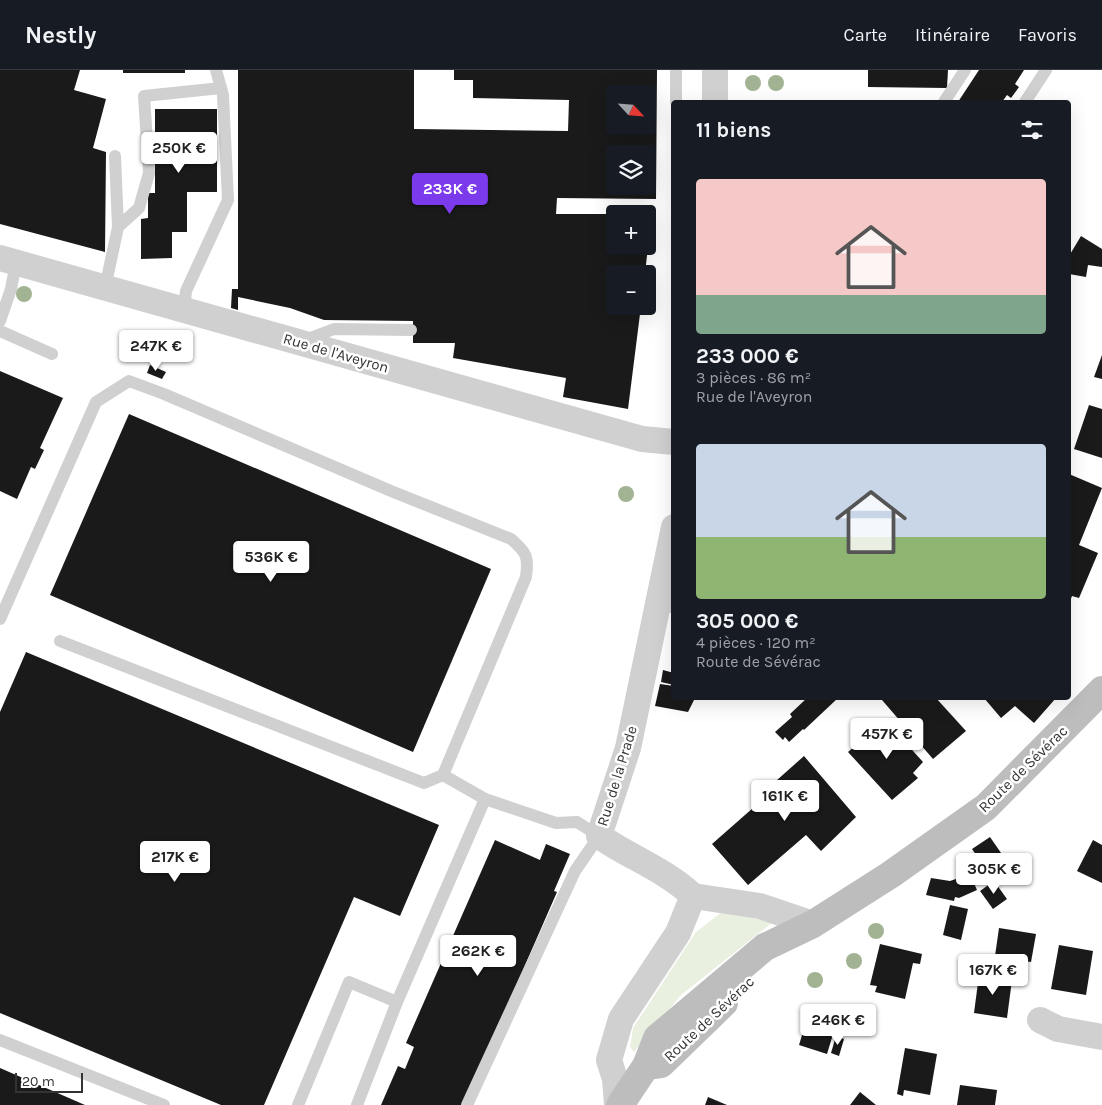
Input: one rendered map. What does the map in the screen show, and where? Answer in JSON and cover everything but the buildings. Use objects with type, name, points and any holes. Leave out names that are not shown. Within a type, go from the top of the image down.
[{"type":"main road","name":"Route de Sévérac","points":[[618,1105],[646,1066],[657,1038],[765,947],[813,924],[890,874],[986,807],[1102,690]]},
{"type":"street","points":[[715,70],[715,100]]},
{"type":"street","name":"Rue de l'Aveyron","points":[[8,261],[642,439],[671,442]]},
{"type":"street","name":"Rue de la Prade","points":[[671,558],[666,607],[628,748],[599,836],[618,850],[666,875],[693,896]]},
{"type":"street","points":[[618,1105],[615,1080],[609,1060],[621,1019],[678,933],[693,896],[760,906],[813,924]]},
{"type":"street","points":[[1040,1020],[1058,1029],[1102,1037]]},
{"type":"lane","points":[[184,310],[186,291],[228,200],[221,88],[216,70]]},
{"type":"lane","points":[[676,70],[676,100]]},
{"type":"lane","points":[[945,100],[965,70]]},
{"type":"lane","points":[[1026,100],[1046,70]]},
{"type":"lane","points":[[118,227],[139,208],[149,174],[144,96],[221,88]]},
{"type":"lane","points":[[105,288],[118,227],[115,156]]},
{"type":"lane","points":[[0,320],[8,261]]},
{"type":"lane","points":[[299,342],[334,329],[411,330]]},
{"type":"lane","points":[[0,331],[52,354]]},
{"type":"lane","points":[[0,619],[96,402],[129,381],[511,539],[525,551],[528,564],[526,576],[442,775],[424,783],[60,641]]},
{"type":"lane","points":[[442,775],[485,799],[556,823],[577,822],[599,836],[575,871],[467,1105]]},
{"type":"lane","points":[[357,1105],[397,1002],[485,799]]},
{"type":"lane","points":[[298,1105],[349,982],[397,1002]]},
{"type":"lane","points":[[0,1040],[164,1105]]},
{"type":"green space","points":[[726,909],[778,918],[681,995],[634,1052],[630,1047],[633,1028],[696,932]]}]
